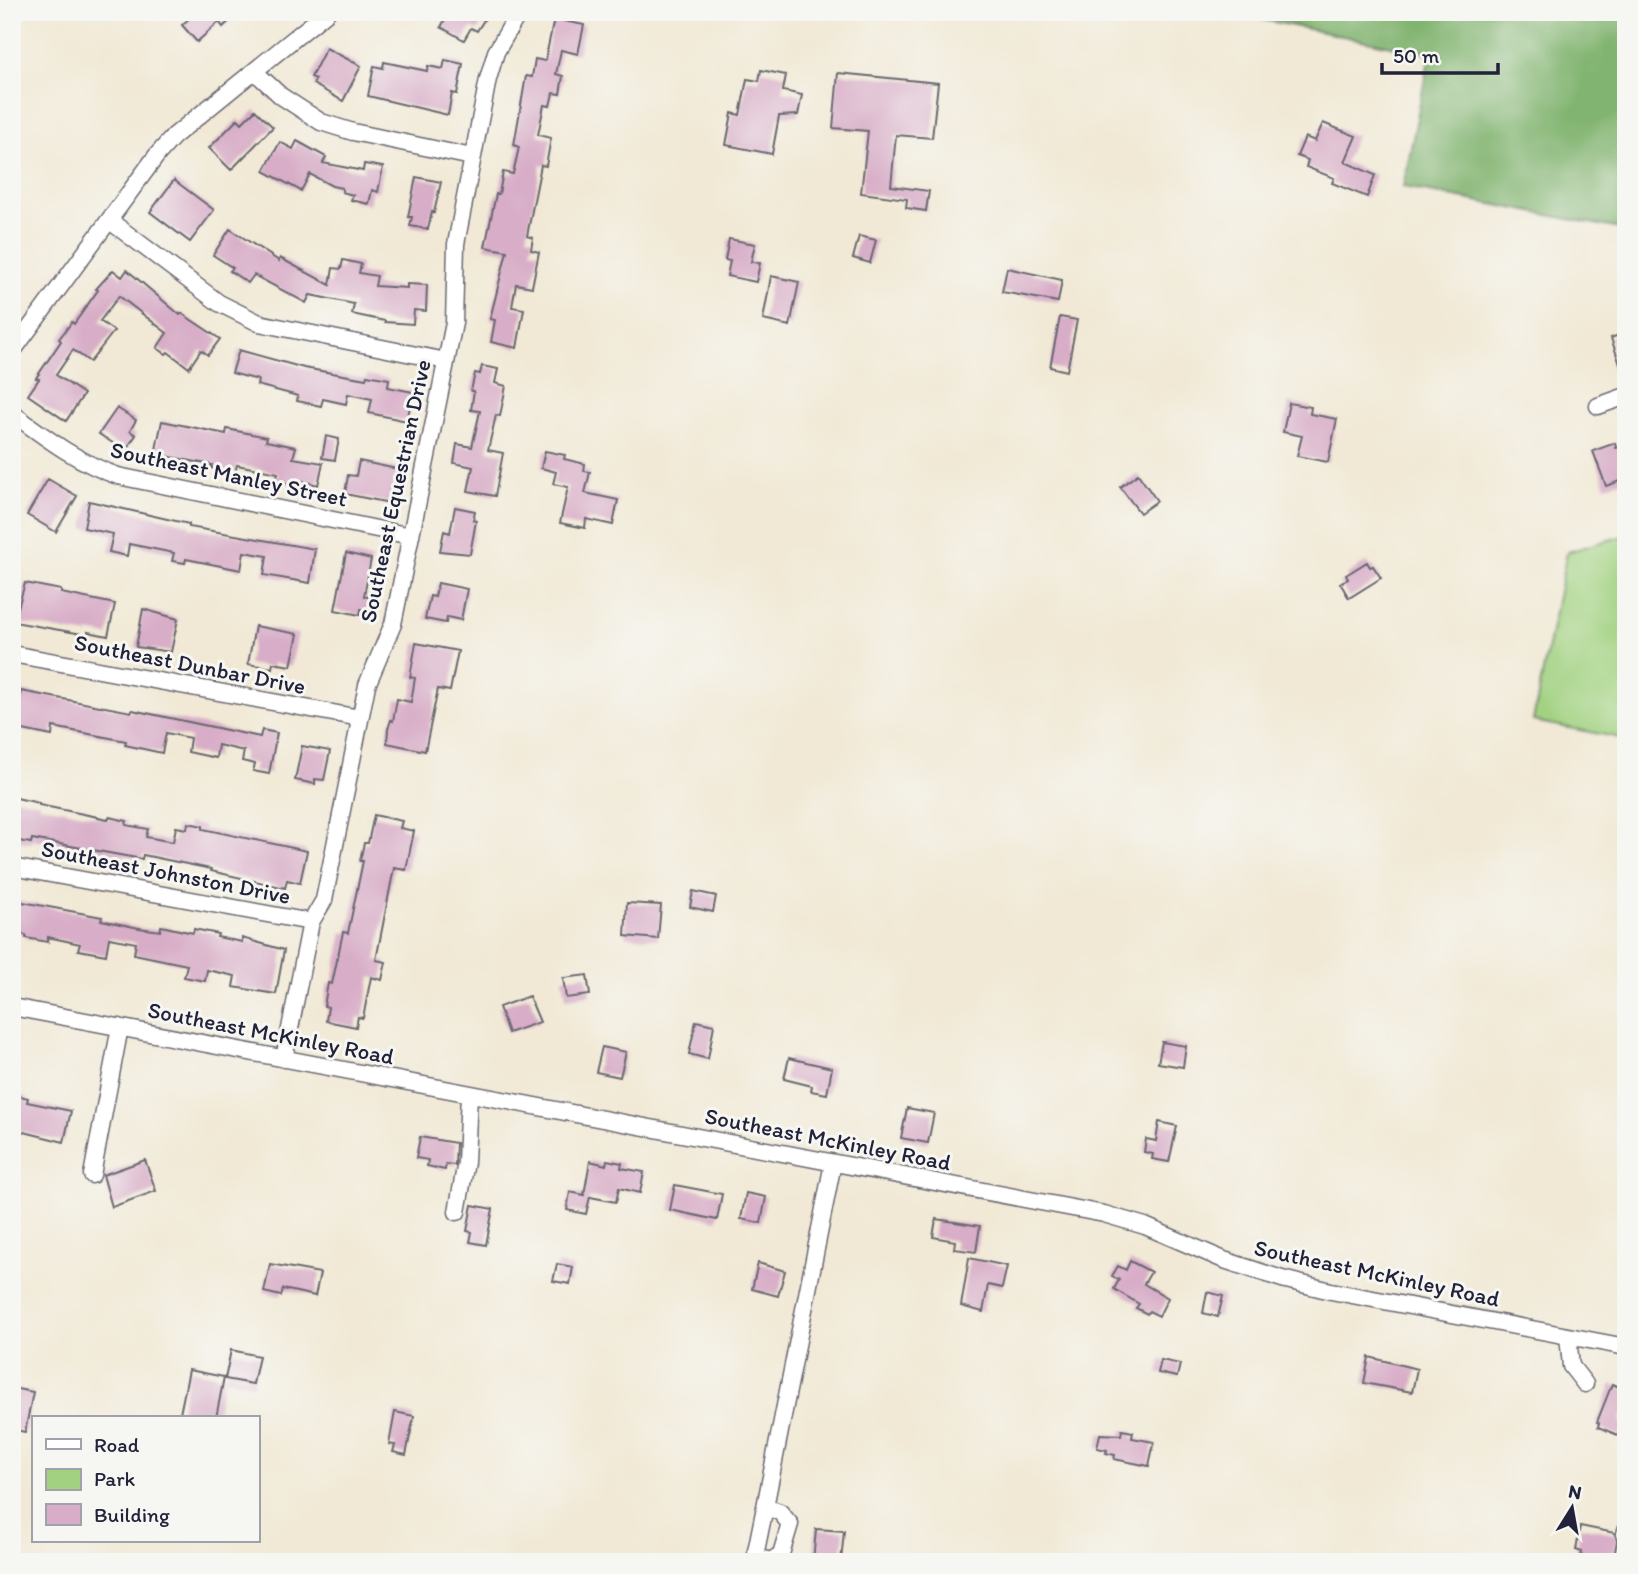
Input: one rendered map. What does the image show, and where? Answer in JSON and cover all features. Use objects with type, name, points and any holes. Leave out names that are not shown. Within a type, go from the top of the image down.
[{"type":"street","points":[[12,352],[157,155],[174,136],[327,12]]},
{"type":"street","name":"Southeast Equestrian Drive","points":[[284,1059],[311,922],[324,900],[360,718],[373,668],[393,624],[454,323],[456,244],[472,157],[496,52],[519,12]]},
{"type":"street","points":[[254,71],[281,96],[321,122],[353,132],[472,157]]},
{"type":"street","points":[[110,221],[219,303],[259,323],[446,361]]},
{"type":"street","points":[[1598,406],[1626,396]]},
{"type":"street","name":"Southeast Manley Street","points":[[12,413],[64,451],[92,467],[118,476],[411,536]]},
{"type":"street","name":"Southeast Dunbar Drive","points":[[12,654],[360,718]]},
{"type":"street","name":"Southeast Johnston Drive","points":[[12,867],[311,922]]},
{"type":"street","name":"Southeast McKinley Road","points":[[12,1007],[1104,1214],[1146,1226],[1224,1260],[1282,1279],[1331,1291],[1626,1347]]},
{"type":"street","points":[[92,1175],[120,1027]]},
{"type":"street","points":[[457,1212],[466,1162],[469,1094]]},
{"type":"street","points":[[765,1507],[833,1163]]},
{"type":"street","points":[[1568,1336],[1571,1366],[1585,1384]]},
{"type":"green space","points":[[1225,12],[1626,12],[1626,230],[1403,187],[1430,54]]},
{"type":"green space","points":[[1626,535],[1626,739],[1533,721],[1567,552]]},
{"type":"building","points":[[196,12],[239,12],[223,27],[219,22],[197,42],[182,25]]},
{"type":"building","points":[[449,12],[470,12],[484,20],[477,31],[471,28],[464,40],[441,27]]},
{"type":"building","points":[[554,19],[584,25],[578,54],[561,50],[556,74],[563,76],[560,94],[553,93],[550,106],[544,105],[538,135],[551,138],[546,166],[541,165],[527,236],[533,238],[531,250],[539,252],[532,287],[516,284],[512,307],[524,309],[517,348],[491,342],[495,320],[490,319],[507,251],[485,247],[503,172],[513,174],[519,147],[514,145],[526,76],[532,77],[535,59],[545,61]]},
{"type":"building","points":[[326,48],[361,66],[343,101],[313,84],[316,79],[311,77]]},
{"type":"building","points":[[445,60],[463,64],[457,94],[452,93],[448,115],[368,96],[374,66],[383,68],[384,62],[427,71],[428,66],[443,69]]},
{"type":"building","points":[[761,70],[786,75],[783,91],[802,95],[798,115],[779,116],[772,154],[726,145],[732,113],[740,115],[747,79],[759,81]]},
{"type":"building","points":[[838,73],[938,83],[932,138],[896,135],[891,186],[929,191],[926,211],[906,208],[907,199],[861,193],[868,131],[833,128]]},
{"type":"building","points":[[255,110],[273,127],[231,170],[209,148],[238,119],[242,123]]},
{"type":"building","points":[[1323,123],[1356,136],[1345,162],[1375,175],[1367,197],[1332,183],[1334,178],[1306,167],[1308,160],[1297,156],[1305,137],[1315,141]]},
{"type":"building","points":[[297,141],[326,157],[323,163],[363,171],[364,164],[383,167],[378,192],[372,190],[369,204],[351,200],[353,195],[342,192],[342,188],[332,186],[310,174],[301,191],[264,171],[280,142],[293,149]]},
{"type":"building","points":[[416,177],[441,182],[428,229],[410,226],[412,217],[408,217]]},
{"type":"building","points":[[174,180],[214,210],[190,242],[150,212]]},
{"type":"building","points":[[230,229],[279,261],[280,258],[330,285],[333,268],[341,269],[343,260],[361,264],[359,273],[377,276],[375,286],[407,288],[407,284],[427,285],[426,311],[414,310],[413,324],[385,322],[352,314],[354,304],[310,295],[306,303],[254,275],[248,283],[230,271],[233,268],[213,255]]},
{"type":"building","points":[[859,236],[876,240],[870,263],[853,258]]},
{"type":"building","points":[[729,239],[755,244],[751,262],[760,263],[756,282],[727,276],[730,261],[725,260]]},
{"type":"building","points":[[1007,268],[1062,280],[1058,302],[1002,292]]},
{"type":"building","points":[[113,270],[122,277],[127,270],[180,315],[181,313],[220,339],[208,355],[201,350],[189,368],[168,352],[166,354],[157,348],[167,333],[119,296],[100,321],[114,331],[90,362],[73,350],[56,375],[84,394],[66,421],[28,395],[61,341],[59,339],[72,322],[74,324],[98,290],[96,289]]},
{"type":"building","points":[[771,276],[799,282],[790,326],[763,320]]},
{"type":"building","points":[[1060,317],[1077,320],[1067,371],[1050,367]]},
{"type":"building","points":[[1626,332],[1626,375],[1624,376],[1611,338]]},
{"type":"building","points":[[239,350],[304,368],[366,379],[367,375],[389,379],[388,387],[413,392],[407,421],[369,413],[372,399],[348,394],[346,404],[323,399],[321,406],[297,401],[298,396],[257,385],[258,380],[232,373]]},
{"type":"building","points":[[482,366],[498,369],[495,383],[506,386],[500,416],[496,415],[488,450],[503,453],[495,496],[468,491],[473,467],[454,463],[457,444],[472,447],[480,411],[471,410],[474,391],[471,391],[475,373],[480,374]]},
{"type":"building","points":[[1289,403],[1311,407],[1310,414],[1337,419],[1328,462],[1297,456],[1302,436],[1283,432]]},
{"type":"building","points":[[117,408],[136,420],[130,431],[136,435],[125,451],[99,434]]},
{"type":"building","points":[[162,421],[226,434],[227,429],[267,437],[266,441],[296,447],[293,458],[323,463],[318,485],[302,481],[301,486],[276,481],[278,473],[237,465],[235,473],[211,468],[212,465],[155,454]]},
{"type":"building","points":[[326,436],[339,439],[335,460],[322,458]]},
{"type":"building","points":[[1615,443],[1616,448],[1626,445],[1626,479],[1606,486],[1593,451]]},
{"type":"building","points":[[545,451],[565,455],[564,459],[585,464],[584,471],[590,472],[585,493],[618,500],[613,525],[586,519],[585,528],[560,523],[568,487],[553,484],[556,472],[541,468]]},
{"type":"building","points":[[359,461],[397,469],[390,503],[345,494],[348,475],[356,476]]},
{"type":"building","points":[[1138,474],[1157,501],[1140,513],[1120,487]]},
{"type":"building","points":[[48,479],[77,496],[56,532],[27,515]]},
{"type":"building","points":[[89,501],[189,524],[189,527],[315,549],[310,583],[264,575],[267,556],[244,552],[241,570],[186,559],[185,563],[172,561],[174,553],[129,544],[127,556],[109,552],[113,534],[84,528]]},
{"type":"building","points":[[455,507],[475,511],[473,520],[476,521],[470,554],[440,551],[444,531],[450,533]]},
{"type":"building","points":[[346,553],[371,559],[364,596],[372,598],[369,610],[361,609],[360,615],[335,610]]},
{"type":"building","points":[[1367,562],[1381,578],[1349,598],[1340,583],[1348,579],[1346,575]]},
{"type":"building","points":[[25,583],[115,604],[108,636],[14,622]]},
{"type":"building","points":[[438,583],[467,589],[461,620],[447,617],[446,623],[425,619],[430,596],[435,597]]},
{"type":"building","points":[[143,609],[178,619],[171,652],[136,647]]},
{"type":"building","points":[[255,626],[298,634],[291,666],[273,663],[272,668],[248,664]]},
{"type":"building","points":[[416,643],[458,651],[450,691],[438,689],[425,751],[387,743],[388,729],[391,720],[393,721],[397,699],[411,702],[415,678],[410,677]]},
{"type":"building","points":[[21,691],[131,712],[132,710],[260,737],[262,730],[277,733],[269,774],[253,771],[255,764],[242,761],[244,751],[218,745],[216,758],[188,752],[190,738],[166,733],[162,753],[125,745],[126,741],[53,727],[52,736],[13,728]]},
{"type":"building","points":[[302,746],[330,751],[324,780],[315,779],[315,784],[295,780]]},
{"type":"building","points":[[12,797],[39,805],[127,821],[126,825],[148,829],[146,837],[173,842],[176,827],[187,829],[188,823],[203,826],[203,829],[307,851],[300,883],[287,880],[285,888],[143,855],[142,859],[32,839],[31,843],[12,840]]},
{"type":"building","points":[[374,815],[402,821],[400,828],[414,831],[406,870],[394,868],[376,960],[386,962],[382,980],[371,977],[363,1018],[358,1017],[356,1027],[326,1021],[328,1007],[324,1006],[328,983],[332,984],[343,932],[348,933],[363,861],[360,861],[364,843],[368,843]]},
{"type":"building","points":[[693,891],[716,896],[713,912],[690,907]]},
{"type":"building","points":[[12,900],[102,917],[101,920],[139,928],[160,931],[161,926],[193,933],[194,929],[218,934],[217,937],[242,942],[242,938],[284,950],[276,994],[233,987],[235,976],[207,970],[205,981],[184,977],[187,965],[134,954],[136,943],[109,938],[106,955],[78,950],[80,944],[48,937],[48,942],[26,938],[26,935],[12,932]]},
{"type":"building","points":[[627,903],[661,905],[658,939],[625,936]]},
{"type":"building","points":[[587,975],[590,995],[566,998],[563,978]]},
{"type":"building","points":[[529,996],[540,1022],[508,1033],[499,1007]]},
{"type":"building","points":[[696,1021],[714,1025],[708,1059],[689,1054]]},
{"type":"building","points":[[1162,1042],[1186,1046],[1183,1067],[1158,1063]]},
{"type":"building","points":[[602,1047],[626,1052],[620,1077],[596,1072]]},
{"type":"building","points":[[789,1058],[832,1068],[827,1094],[811,1091],[812,1086],[784,1079]]},
{"type":"building","points":[[12,1094],[28,1098],[27,1102],[71,1111],[64,1142],[12,1129]]},
{"type":"building","points":[[907,1108],[934,1113],[928,1143],[901,1138]]},
{"type":"building","points":[[1159,1122],[1177,1126],[1169,1162],[1152,1159],[1153,1154],[1144,1152],[1146,1139],[1156,1141]]},
{"type":"building","points":[[420,1137],[456,1143],[455,1165],[446,1164],[445,1170],[427,1166],[428,1160],[416,1158]]},
{"type":"building","points":[[145,1160],[156,1191],[112,1207],[103,1175]]},
{"type":"building","points":[[607,1160],[622,1163],[621,1168],[644,1172],[640,1193],[619,1188],[616,1202],[590,1197],[586,1214],[567,1210],[570,1192],[584,1195],[590,1161],[606,1165]]},
{"type":"building","points":[[675,1185],[722,1194],[717,1220],[670,1210]]},
{"type":"building","points":[[746,1193],[766,1197],[761,1223],[741,1219]]},
{"type":"building","points":[[472,1205],[493,1209],[486,1245],[470,1242],[472,1232],[467,1231]]},
{"type":"building","points":[[936,1219],[980,1226],[976,1252],[954,1249],[955,1241],[933,1237]]},
{"type":"building","points":[[969,1258],[1007,1266],[1002,1288],[988,1285],[983,1312],[961,1306]]},
{"type":"building","points":[[1130,1261],[1151,1272],[1144,1284],[1168,1298],[1159,1316],[1136,1308],[1139,1304],[1114,1289],[1119,1280],[1112,1276],[1118,1266],[1126,1270]]},
{"type":"building","points":[[758,1263],[785,1271],[778,1296],[752,1289]]},
{"type":"building","points":[[270,1264],[320,1273],[315,1296],[283,1289],[281,1296],[264,1292]]},
{"type":"building","points":[[557,1264],[573,1267],[570,1284],[553,1281]]},
{"type":"building","points":[[1207,1292],[1223,1296],[1218,1317],[1203,1313]]},
{"type":"building","points":[[231,1350],[259,1356],[253,1384],[225,1379]]},
{"type":"building","points":[[1369,1357],[1417,1369],[1412,1392],[1364,1383]]},
{"type":"building","points":[[1161,1360],[1180,1364],[1177,1377],[1158,1373]]},
{"type":"building","points":[[189,1370],[224,1377],[216,1416],[180,1414]]},
{"type":"building","points":[[1612,1384],[1626,1390],[1626,1406],[1620,1422],[1624,1424],[1620,1436],[1598,1427],[1597,1422]]},
{"type":"building","points":[[12,1388],[33,1392],[25,1432],[12,1429]]},
{"type":"building","points":[[395,1412],[414,1416],[406,1455],[393,1452],[395,1445],[389,1444]]},
{"type":"building","points":[[1122,1430],[1133,1432],[1132,1438],[1154,1442],[1149,1466],[1114,1459],[1115,1455],[1097,1448],[1100,1434],[1121,1435]]},
{"type":"building","points":[[1580,1526],[1615,1533],[1617,1541],[1613,1562],[1580,1562],[1582,1552],[1576,1550]]},
{"type":"building","points":[[816,1529],[844,1531],[841,1562],[813,1562]]}]
